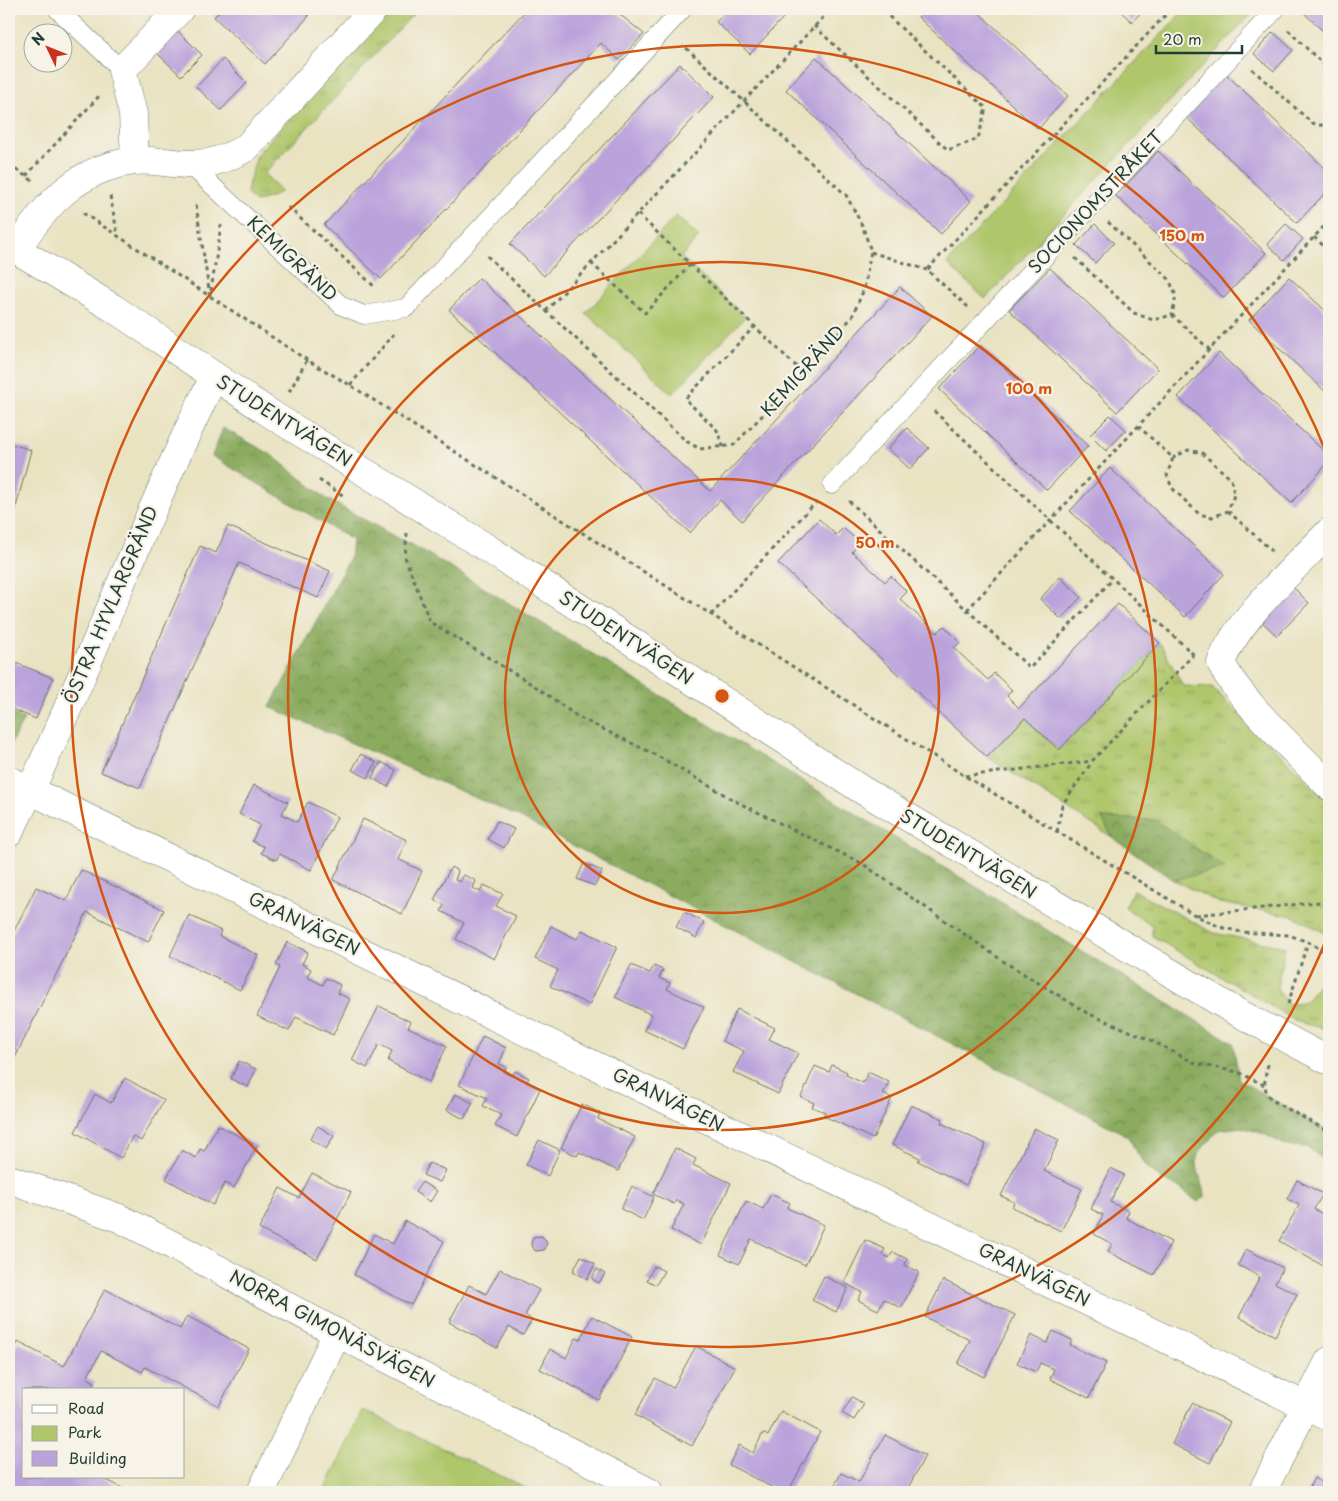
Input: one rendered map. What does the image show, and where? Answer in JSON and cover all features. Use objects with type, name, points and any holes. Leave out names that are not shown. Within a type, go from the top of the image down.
[{"type":"street","points":[[135,161],[134,114],[122,70],[180,9]]},
{"type":"street","points":[[13,247],[57,196],[78,182],[104,169],[135,161],[190,164],[228,158],[247,147],[374,9]]},
{"type":"street","name":"STUDENTVÄGEN","points":[[13,247],[113,308],[214,377],[479,543],[862,790],[1235,1011],[1329,1061]]},
{"type":"street","name":"ÖSTRA HYVLARGRÄND","points":[[9,833],[20,786],[51,747],[170,466],[214,377]]},
{"type":"street","points":[[1329,532],[1272,592],[1227,646],[1220,663],[1227,675],[1257,710],[1329,786]]},
{"type":"street","name":"GRANVÄGEN","points":[[20,786],[604,1070],[1318,1411]]},
{"type":"street","name":"NORRA GIMONÄSVÄGEN","points":[[9,1179],[119,1218],[337,1333],[649,1492]]},
{"type":"street","points":[[260,1492],[337,1333]]},
{"type":"street","points":[[1262,1492],[1318,1411],[1329,1362]]},
{"type":"lane","points":[[57,9],[122,70]]},
{"type":"lane","points":[[406,308],[684,9]]},
{"type":"lane","name":"SOCIONOMSTRÅKET","points":[[832,485],[1274,11]]},
{"type":"lane","name":"KEMIGRÄND","points":[[190,164],[342,306],[364,315],[406,308]]},
{"type":"path","points":[[546,311],[830,9]]},
{"type":"path","points":[[814,26],[948,150],[978,139],[986,108],[881,9]]},
{"type":"path","points":[[928,270],[1171,9]]},
{"type":"path","points":[[1274,11],[1329,70]]},
{"type":"path","name":"KEMIGRÄND","points":[[470,240],[686,440],[700,449],[734,446],[803,373],[852,317],[864,289],[871,252],[862,225],[846,196],[665,29]]},
{"type":"path","points":[[1235,53],[1312,123],[1329,128]]},
{"type":"path","points":[[26,176],[122,70]]},
{"type":"path","points":[[190,164],[210,296]]},
{"type":"path","points":[[9,165],[307,360],[350,385],[965,776],[1195,915],[1220,927],[1241,932],[1289,936],[1308,942],[1329,954]]},
{"type":"path","points":[[104,169],[118,236]]},
{"type":"path","points":[[210,296],[226,198]]},
{"type":"path","points":[[1092,206],[1169,279],[1176,296],[1172,315]]},
{"type":"path","points":[[288,207],[385,297],[406,308],[402,324],[350,385]]},
{"type":"path","points":[[638,214],[803,373]]},
{"type":"path","points":[[967,610],[1329,221]]},
{"type":"path","points":[[1314,237],[1329,251]]},
{"type":"path","points":[[1058,242],[1134,314],[1153,320],[1172,315]]},
{"type":"path","points":[[871,252],[928,270],[984,322]]},
{"type":"path","points":[[591,263],[645,313],[690,265]]},
{"type":"path","points":[[1172,315],[1210,350]]},
{"type":"path","points":[[723,447],[717,430],[685,399],[755,326]]},
{"type":"path","points":[[287,395],[307,360]]},
{"type":"path","points":[[916,395],[1193,655],[1220,663]]},
{"type":"path","points":[[1138,426],[1173,458]]},
{"type":"path","points":[[1188,450],[1202,453],[1231,479],[1234,495],[1228,511],[1212,517],[1199,514],[1172,488],[1167,475],[1173,458],[1188,450]]},
{"type":"path","points":[[711,615],[832,485],[1030,668],[1112,580]]},
{"type":"path","points":[[1228,511],[1293,570]]},
{"type":"path","points":[[407,531],[405,557],[430,622],[538,688],[578,717],[654,754],[739,804],[863,864],[1002,961],[1087,1013],[1146,1038],[1197,1064],[1238,1072],[1264,1085]]},
{"type":"path","points":[[1057,832],[1062,805],[1092,761],[1193,655]]},
{"type":"path","points":[[965,776],[1092,761]]},
{"type":"path","points":[[1195,915],[1329,901]]},
{"type":"path","points":[[1288,1004],[1308,942]]},
{"type":"path","points":[[1268,1064],[1264,1085],[1266,1094],[1272,1100],[1329,1132]]},
{"type":"green space","points":[[390,9],[418,9],[264,174],[282,191],[255,202],[247,194],[258,153]]},
{"type":"green space","points":[[1185,9],[1256,9],[985,299],[947,263]]},
{"type":"green space","points":[[676,216],[699,237],[681,257],[745,317],[672,394],[586,313]]},
{"type":"green space","points":[[223,428],[270,454],[327,499],[413,545],[1233,1043],[1239,1080],[1329,1132],[1329,1163],[1306,1147],[1287,1146],[1264,1134],[1241,1127],[1218,1130],[1197,1159],[1197,1167],[1205,1197],[1198,1202],[1177,1186],[1162,1180],[1149,1169],[1137,1153],[1128,1136],[519,817],[270,707],[350,558],[352,540],[212,456]]},
{"type":"green space","points":[[1160,643],[1183,686],[1212,687],[1329,802],[1329,935],[1293,916],[1220,903],[1173,880],[1224,868],[1102,818],[1112,837],[987,757],[1025,718],[1059,750]]},
{"type":"green space","points":[[9,713],[24,719],[10,745],[9,745]]},
{"type":"green space","points":[[1102,818],[1155,820],[1225,868],[1173,880],[1112,837]]},
{"type":"green space","points":[[1133,890],[1214,933],[1285,947],[1277,988],[1288,1004],[1306,1001],[1329,969],[1329,1030],[1298,1022],[1152,936],[1152,925],[1125,908]]},
{"type":"green space","points":[[363,1410],[532,1491],[532,1492],[324,1492]]},
{"type":"building","points":[[222,9],[301,9],[309,16],[265,64],[214,17]]},
{"type":"building","points":[[527,9],[613,9],[644,34],[619,60],[601,43],[381,279],[324,225]]},
{"type":"building","points":[[728,9],[791,9],[750,54],[716,22]]},
{"type":"building","points":[[926,9],[975,9],[1068,96],[1038,129],[918,17]]},
{"type":"building","points":[[1118,9],[1144,9],[1132,22]]},
{"type":"building","points":[[1300,9],[1329,9],[1329,36],[1324,32]]},
{"type":"building","points":[[178,31],[202,55],[181,76],[157,53]]},
{"type":"building","points":[[1273,32],[1293,50],[1274,71],[1254,54]]},
{"type":"building","points":[[816,57],[971,201],[941,234],[786,90]]},
{"type":"building","points":[[223,59],[247,83],[221,110],[196,87]]},
{"type":"building","points":[[680,64],[714,97],[544,276],[510,244]]},
{"type":"building","points":[[1225,73],[1329,172],[1329,189],[1297,223],[1185,116]]},
{"type":"building","points":[[1158,151],[1266,253],[1224,298],[1116,196]]},
{"type":"building","points":[[1095,224],[1114,243],[1095,263],[1076,245]]},
{"type":"building","points":[[1286,224],[1303,239],[1284,260],[1267,244]]},
{"type":"building","points":[[1050,268],[1158,369],[1117,412],[1009,310]]},
{"type":"building","points":[[1289,277],[1329,314],[1329,395],[1249,320]]},
{"type":"building","points":[[479,278],[710,491],[900,287],[932,316],[742,521],[720,500],[690,533],[449,310]]},
{"type":"building","points":[[980,345],[1088,446],[1047,490],[939,389]]},
{"type":"building","points":[[1219,353],[1329,456],[1329,462],[1291,503],[1178,397]]},
{"type":"building","points":[[1110,415],[1126,430],[1106,451],[1090,435]]},
{"type":"building","points":[[907,428],[929,448],[910,469],[888,449]]},
{"type":"building","points":[[9,443],[31,450],[9,534]]},
{"type":"building","points":[[1110,468],[1224,574],[1185,617],[1070,511]]},
{"type":"building","points":[[819,519],[836,535],[843,528],[860,543],[852,552],[885,582],[891,576],[907,592],[900,599],[937,633],[944,626],[960,642],[954,648],[988,680],[994,673],[1012,690],[1007,696],[1019,708],[1118,604],[1160,643],[1059,750],[1025,718],[987,757],[778,563]]},
{"type":"building","points":[[228,526],[330,571],[318,598],[239,563],[140,788],[101,772],[200,546],[216,553]]},
{"type":"building","points":[[1060,577],[1081,597],[1061,619],[1040,599]]},
{"type":"building","points":[[1293,587],[1309,603],[1277,636],[1261,621]]},
{"type":"building","points":[[9,660],[53,678],[36,719],[9,708]]},
{"type":"building","points":[[361,754],[376,762],[368,778],[352,770]]},
{"type":"building","points":[[381,762],[396,770],[388,787],[372,778]]},
{"type":"building","points":[[254,785],[288,802],[282,814],[297,822],[308,802],[337,817],[311,870],[280,854],[276,860],[261,853],[264,847],[252,841],[260,825],[239,814]]},
{"type":"building","points":[[363,819],[407,840],[398,859],[422,871],[402,914],[333,880]]},
{"type":"building","points":[[497,821],[514,829],[504,848],[488,839]]},
{"type":"building","points":[[584,863],[602,871],[595,886],[577,879]]},
{"type":"building","points":[[451,867],[458,871],[455,880],[460,882],[464,875],[476,881],[473,888],[480,892],[484,885],[503,894],[496,906],[516,916],[494,959],[456,939],[464,923],[441,911],[444,905],[434,900]]},
{"type":"building","points":[[81,870],[164,910],[148,942],[87,912],[9,1070],[9,941],[36,887],[66,901]]},
{"type":"building","points":[[684,912],[704,922],[696,938],[676,927]]},
{"type":"building","points":[[189,915],[221,931],[219,936],[258,955],[240,990],[170,956]]},
{"type":"building","points":[[551,926],[577,939],[582,930],[617,947],[589,1005],[550,986],[558,970],[535,959]]},
{"type":"building","points":[[287,942],[308,952],[302,964],[311,969],[307,977],[323,985],[326,978],[340,985],[337,993],[350,999],[333,1035],[296,1017],[289,1031],[257,1016],[280,967],[276,965]]},
{"type":"building","points":[[631,965],[650,973],[654,966],[663,970],[659,978],[670,983],[667,989],[704,1007],[683,1049],[644,1030],[652,1015],[615,997]]},
{"type":"building","points":[[379,1006],[411,1022],[408,1027],[447,1046],[429,1082],[388,1061],[392,1051],[379,1044],[367,1068],[352,1060]]},
{"type":"building","points":[[737,1009],[775,1028],[769,1039],[798,1053],[778,1094],[733,1072],[744,1051],[722,1041]]},
{"type":"building","points":[[483,1036],[506,1048],[499,1064],[506,1067],[504,1072],[512,1076],[515,1071],[529,1078],[526,1082],[540,1089],[517,1137],[495,1126],[501,1115],[483,1106],[487,1098],[459,1085]]},
{"type":"building","points":[[239,1061],[256,1069],[248,1087],[231,1079]]},
{"type":"building","points":[[832,1065],[847,1072],[846,1075],[863,1083],[868,1072],[889,1082],[883,1094],[892,1098],[873,1139],[824,1116],[825,1112],[812,1107],[814,1103],[801,1097],[815,1066],[829,1072]]},
{"type":"building","points":[[125,1078],[164,1100],[141,1141],[133,1136],[121,1158],[75,1132],[95,1094],[111,1103]]},
{"type":"building","points":[[455,1094],[473,1103],[464,1119],[447,1110]]},
{"type":"building","points":[[582,1104],[600,1113],[598,1119],[635,1137],[618,1171],[579,1152],[577,1156],[561,1148]]},
{"type":"building","points":[[911,1105],[943,1119],[941,1123],[986,1144],[966,1185],[918,1161],[920,1158],[892,1145]]},
{"type":"building","points":[[218,1125],[257,1146],[234,1188],[225,1183],[213,1205],[166,1179],[182,1150],[196,1158],[200,1149],[204,1151]]},
{"type":"building","points":[[318,1126],[334,1136],[326,1149],[310,1139]]},
{"type":"building","points":[[1034,1128],[1059,1140],[1044,1171],[1082,1189],[1061,1231],[1012,1207],[1014,1202],[1001,1196]]},
{"type":"building","points":[[539,1140],[560,1150],[548,1176],[526,1165]]},
{"type":"building","points":[[675,1148],[696,1159],[693,1165],[731,1183],[701,1245],[671,1230],[684,1204],[676,1200],[674,1204],[653,1194]]},
{"type":"building","points":[[429,1163],[446,1170],[440,1182],[423,1175]]},
{"type":"building","points":[[1111,1168],[1124,1175],[1110,1202],[1129,1211],[1126,1218],[1171,1242],[1154,1275],[1108,1252],[1112,1244],[1094,1234],[1103,1215],[1091,1209]]},
{"type":"building","points":[[312,1173],[351,1192],[317,1259],[259,1229],[280,1188],[299,1198]]},
{"type":"building","points":[[1297,1180],[1323,1194],[1314,1209],[1329,1218],[1327,1237],[1329,1238],[1329,1264],[1327,1268],[1279,1241],[1299,1205],[1287,1199]]},
{"type":"building","points":[[422,1182],[437,1191],[430,1202],[415,1192]]},
{"type":"building","points":[[632,1186],[654,1197],[643,1220],[621,1209]]},
{"type":"building","points":[[771,1194],[790,1203],[787,1208],[824,1225],[805,1265],[751,1239],[739,1264],[720,1255],[746,1201],[763,1209]]},
{"type":"building","points":[[405,1221],[444,1241],[411,1305],[354,1275],[374,1234],[393,1244]]},
{"type":"building","points":[[542,1236],[547,1243],[544,1250],[535,1251],[531,1244],[533,1237]]},
{"type":"building","points":[[865,1240],[885,1249],[882,1254],[889,1258],[893,1252],[907,1259],[905,1265],[919,1272],[901,1308],[884,1299],[878,1310],[858,1300],[862,1292],[844,1283]]},
{"type":"building","points":[[1246,1249],[1283,1268],[1275,1283],[1297,1294],[1275,1336],[1239,1317],[1260,1277],[1238,1265]]},
{"type":"building","points":[[581,1256],[595,1264],[587,1279],[573,1271]]},
{"type":"building","points":[[654,1266],[664,1271],[656,1285],[647,1280]]},
{"type":"building","points":[[500,1269],[539,1290],[525,1315],[532,1320],[523,1335],[509,1327],[497,1348],[449,1322],[469,1285],[486,1294]]},
{"type":"building","points":[[597,1269],[605,1274],[599,1283],[592,1279]]},
{"type":"building","points":[[824,1276],[848,1288],[836,1312],[812,1300]]},
{"type":"building","points":[[943,1280],[1015,1315],[984,1377],[958,1364],[970,1340],[925,1317]]},
{"type":"building","points":[[105,1289],[180,1329],[187,1316],[249,1349],[219,1406],[145,1367],[142,1372],[101,1351],[87,1378],[95,1382],[91,1388],[22,1388],[22,1478],[103,1478],[130,1492],[9,1492],[9,1360],[18,1342],[64,1366]]},
{"type":"building","points":[[592,1316],[632,1337],[599,1400],[540,1369],[550,1349],[566,1358],[576,1338],[580,1340]]},
{"type":"building","points":[[1053,1331],[1072,1340],[1070,1345],[1106,1363],[1089,1398],[1050,1379],[1054,1369],[1040,1363],[1036,1372],[1017,1363],[1031,1335],[1047,1343]]},
{"type":"building","points":[[696,1346],[735,1367],[692,1446],[635,1415],[655,1378],[673,1388]]},
{"type":"building","points":[[852,1397],[864,1404],[854,1420],[842,1413]]},
{"type":"building","points":[[1192,1403],[1230,1422],[1210,1463],[1172,1444]]},
{"type":"building","points":[[781,1411],[820,1432],[788,1492],[781,1492],[729,1465],[739,1445],[753,1453],[763,1433],[768,1436]]},
{"type":"building","points":[[885,1435],[925,1456],[906,1492],[831,1492],[841,1473],[859,1482]]},
{"type":"building","points":[[1314,1478],[1329,1486],[1329,1492],[1307,1492]]}]
